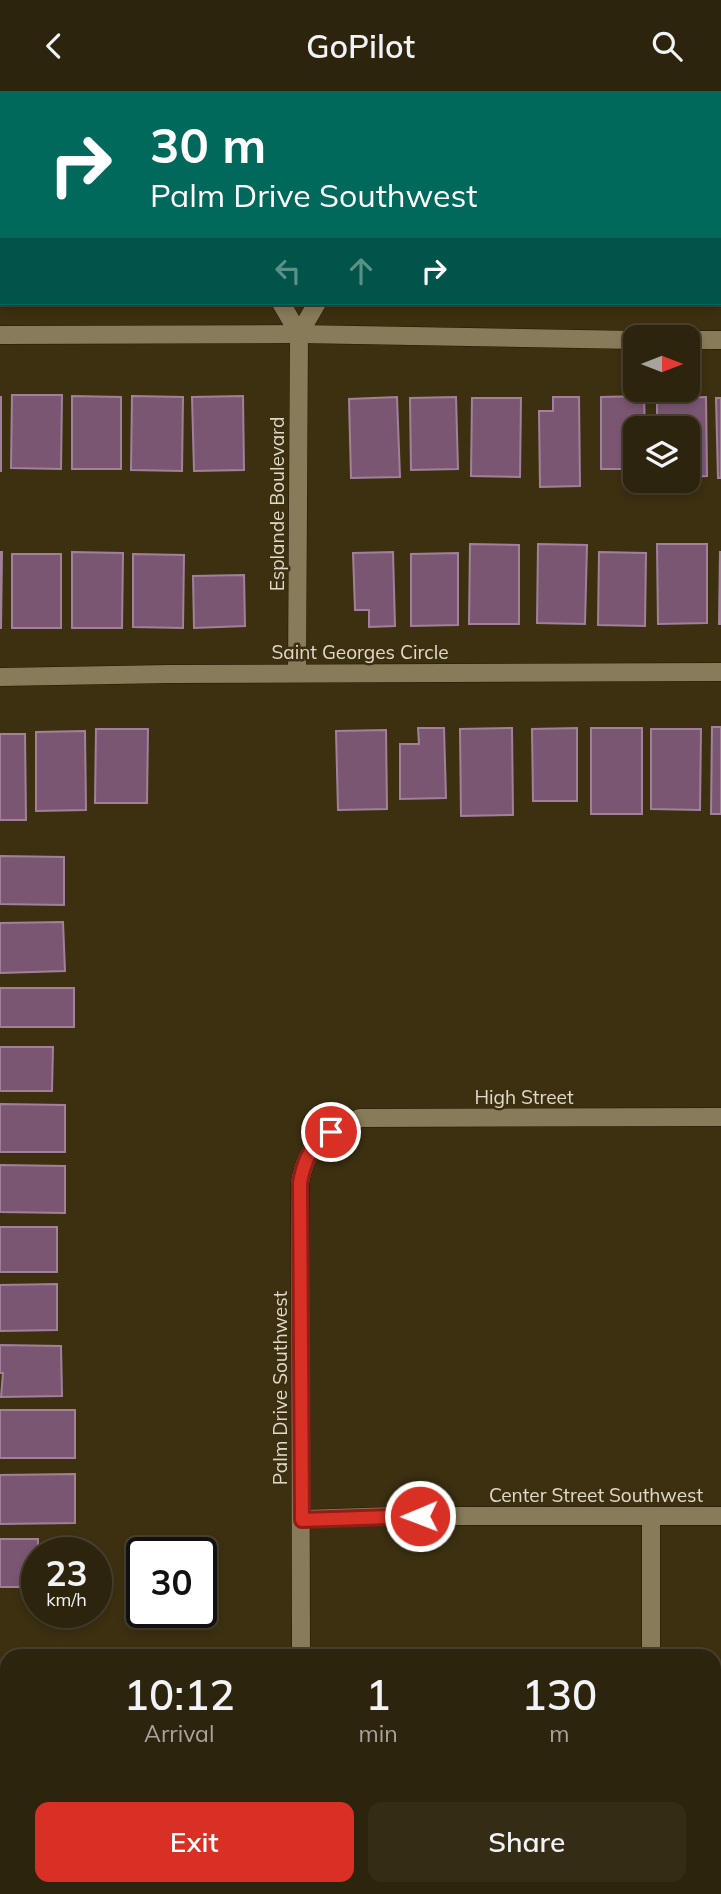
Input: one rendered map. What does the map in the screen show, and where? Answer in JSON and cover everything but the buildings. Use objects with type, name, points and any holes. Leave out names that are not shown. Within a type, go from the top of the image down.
[{"type":"street","points":[[282,305],[299,334]]},
{"type":"street","name":"Esplande Boulevard","points":[[297,673],[299,334],[316,305]]},
{"type":"street","points":[[0,335],[299,334],[623,340]]},
{"type":"street","points":[[700,340],[721,340]]},
{"type":"street","name":"Saint Georges Circle","points":[[0,677],[721,672]]},
{"type":"street","name":"High Street","points":[[331,1132],[360,1118],[721,1117]]},
{"type":"street","name":"Palm Drive Southwest","points":[[300,1649],[300,1183],[304,1162],[316,1142],[331,1132]]},
{"type":"street","name":"Center Street Southwest","points":[[302,1520],[394,1516],[721,1516]]},
{"type":"street","points":[[650,1649],[651,1517]]},
{"type":"route","points":[[331,1132],[316,1142],[304,1162],[300,1183],[302,1520],[420,1516]]}]
